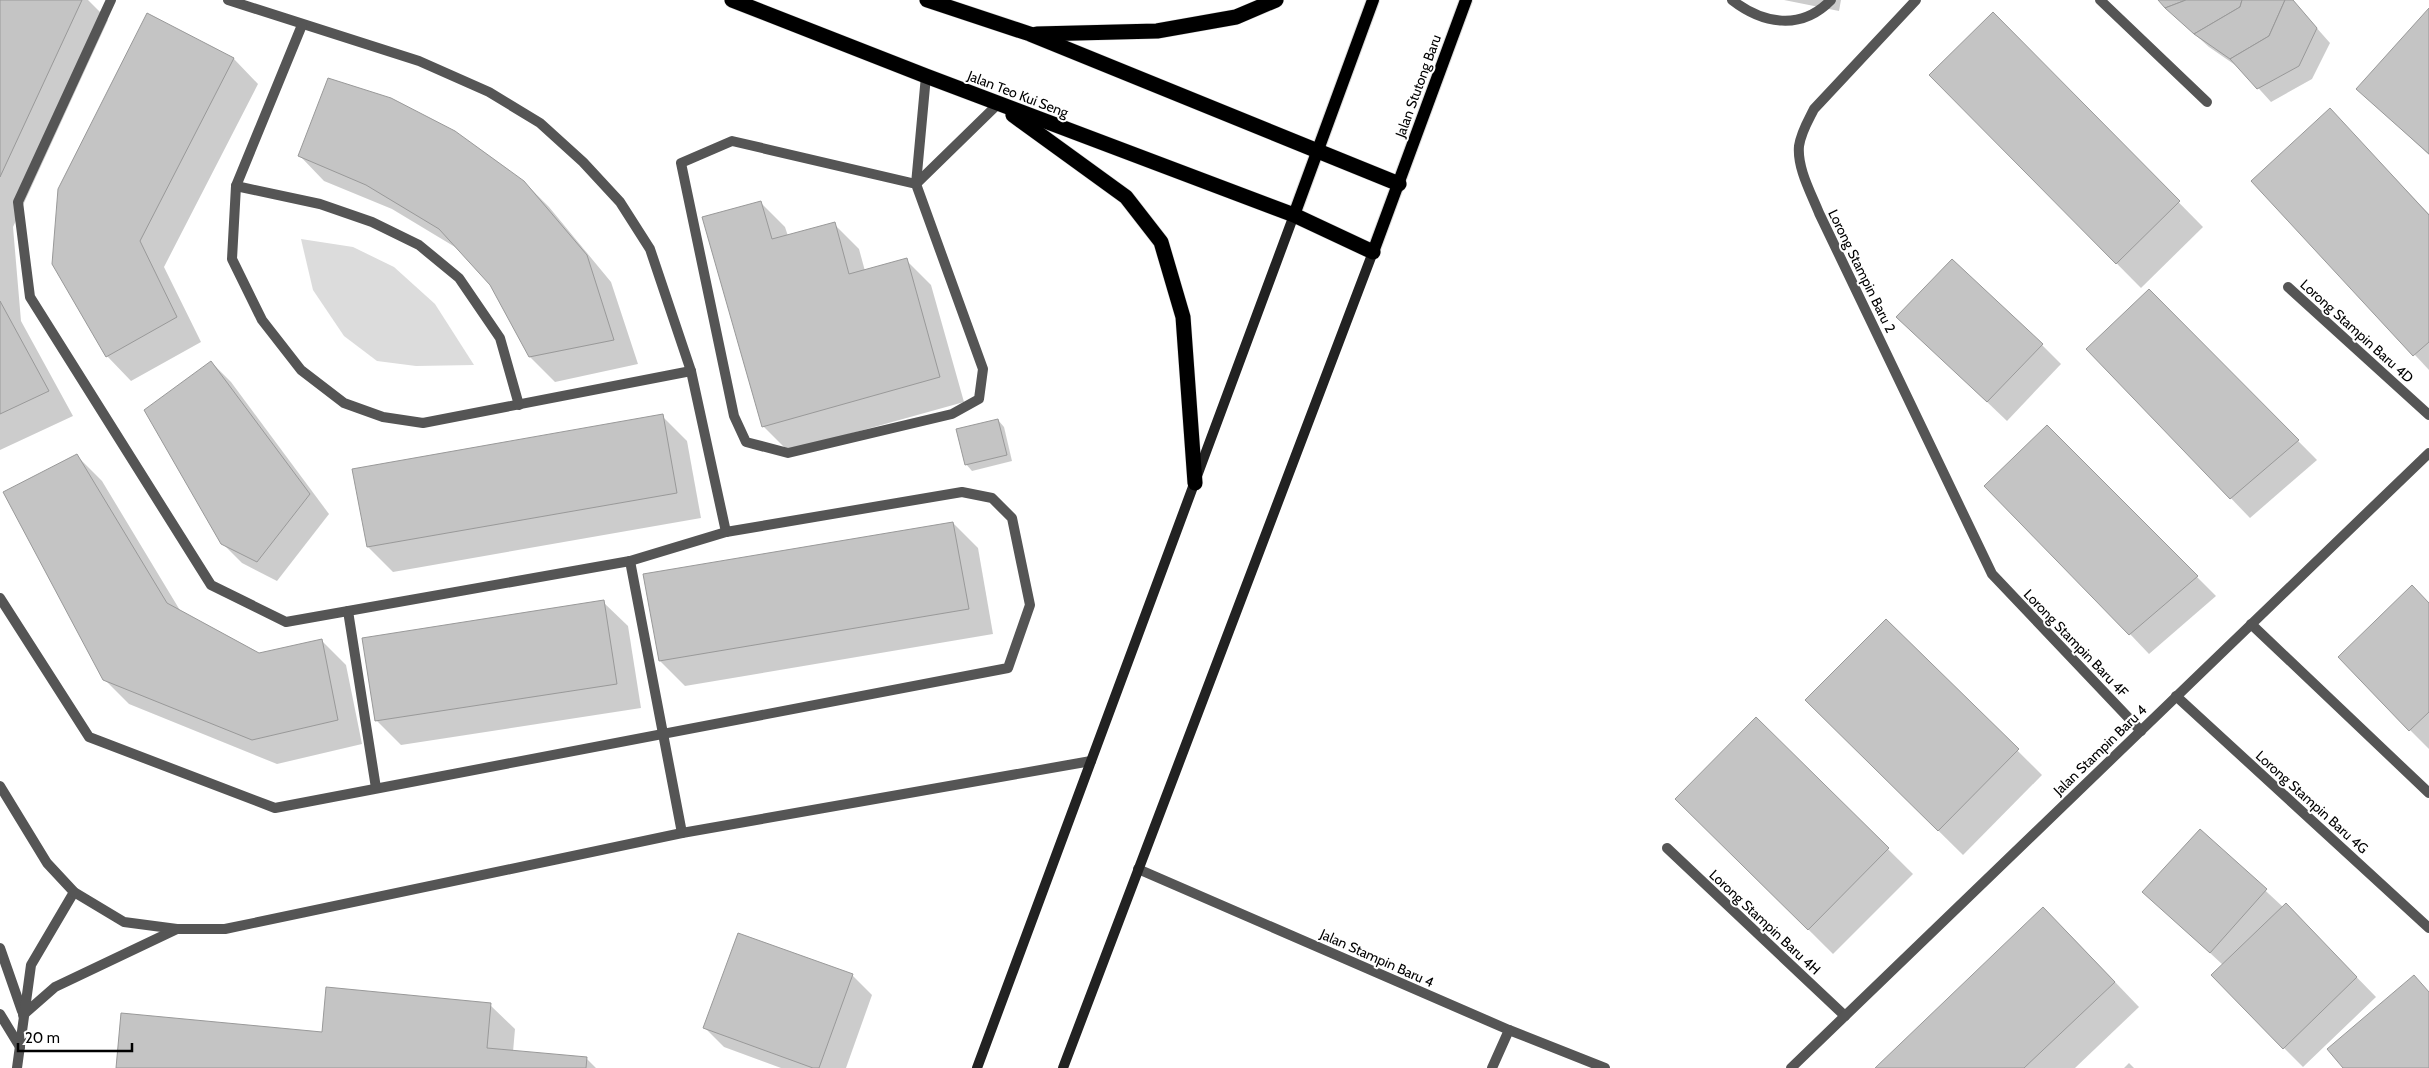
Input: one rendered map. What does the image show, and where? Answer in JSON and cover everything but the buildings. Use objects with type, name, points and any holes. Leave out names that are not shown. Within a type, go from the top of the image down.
[{"type":"highway","name":"Jalan Teo Kui Seng","points":[[732,0],[998,104],[1294,215]]},
{"type":"highway","points":[[927,0],[1030,34],[1399,184]]},
{"type":"highway","points":[[1030,34],[1157,31],[1236,17],[1276,0]]},
{"type":"highway","points":[[998,104],[1126,197],[1161,242],[1183,317],[1195,483]]},
{"type":"highway","points":[[1294,215],[1373,252]]},
{"type":"main road","points":[[977,1068],[1373,0]]},
{"type":"main road","name":"Jalan Stutong Baru","points":[[1373,252],[1466,0]]},
{"type":"main road","points":[[1063,1068],[1373,252]]},
{"type":"street","points":[[0,598],[89,737],[275,808],[1008,668],[1030,605],[1012,518],[992,498],[962,492],[726,532],[630,561],[286,622],[211,585],[30,297],[18,202],[111,0]]},
{"type":"street","points":[[228,0],[302,26],[419,61],[489,92],[540,123],[583,162],[620,202],[650,249],[691,371],[726,532]]},
{"type":"street","points":[[1732,0],[1748,13],[1775,21],[1799,19],[1824,8],[1831,0]]},
{"type":"street","name":"Lorong Stampin Baru 2","points":[[1916,0],[1814,109],[1804,130],[1799,147],[1804,177],[1819,213],[1992,574]]},
{"type":"street","points":[[2100,0],[2207,102]]},
{"type":"street","points":[[302,26],[236,186],[232,259],[262,320],[301,370],[344,403],[383,417],[423,423],[691,371]]},
{"type":"street","points":[[916,184],[732,141],[681,163],[734,416],[746,442],[788,453],[952,414],[979,400],[983,369],[916,184],[926,76]]},
{"type":"street","points":[[916,184],[998,104]]},
{"type":"street","points":[[236,186],[320,204],[372,222],[418,245],[459,278],[500,338],[519,405]]},
{"type":"street","name":"Lorong Stampin Baru 4D","points":[[2288,287],[2429,415]]},
{"type":"street","name":"Jalan Stampin Baru 4","points":[[1791,1068],[2429,452]]},
{"type":"street","points":[[630,561],[682,833]]},
{"type":"street","name":"Lorong Stampin Baru 4F","points":[[1992,574],[2141,731]]},
{"type":"street","points":[[348,611],[376,788]]},
{"type":"street","points":[[2251,624],[2429,793]]},
{"type":"street","name":"Lorong Stampin Baru 4G","points":[[2176,696],[2429,928]]},
{"type":"street","points":[[0,786],[47,863],[74,892],[124,922],[177,929],[225,929],[682,833],[1091,761]]},
{"type":"street","name":"Lorong Stampin Baru 4H","points":[[1667,848],[1845,1016]]},
{"type":"street","name":"Jalan Stampin Baru 4","points":[[1138,869],[1509,1030],[1605,1068]]},
{"type":"street","points":[[17,1068],[31,965],[74,892]]},
{"type":"street","points":[[24,1014],[55,988],[177,929]]},
{"type":"street","points":[[0,948],[24,1014]]},
{"type":"street","points":[[0,1014],[20,1047]]},
{"type":"street","points":[[1492,1068],[1509,1030]]},
{"type":"shaded area","points":[[301,239],[353,247],[394,267],[435,304],[474,365],[416,366],[377,361],[344,336],[313,290]]}]
